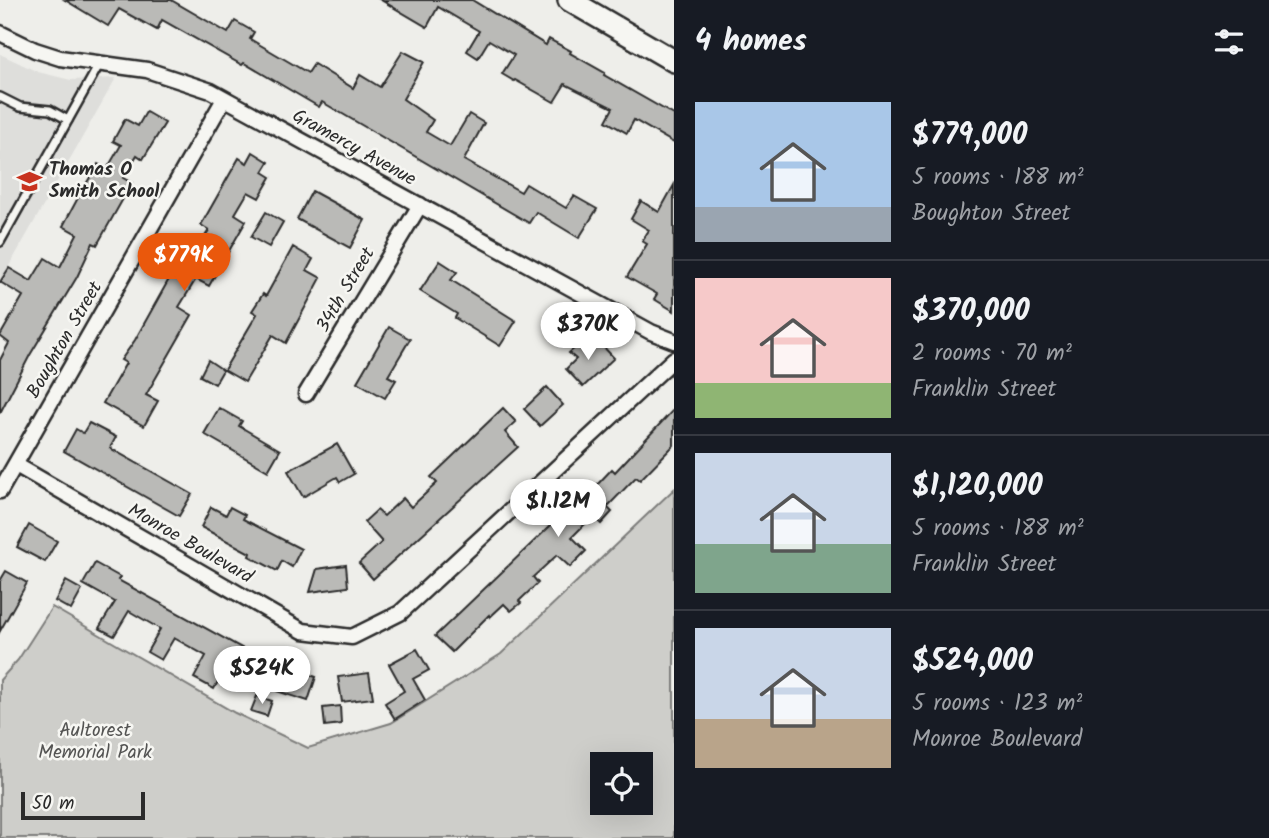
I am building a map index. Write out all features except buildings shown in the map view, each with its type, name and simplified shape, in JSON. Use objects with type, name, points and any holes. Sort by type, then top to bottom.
[{"type":"street","points":[[569,0],[674,61]]},
{"type":"street","name":"Gramercy Avenue","points":[[0,33],[35,50],[60,58],[147,70],[179,79],[225,99],[651,332],[674,341]]},
{"type":"street","name":"Boughton Street","points":[[0,491],[225,99]]},
{"type":"street","name":"34th Street","points":[[306,394],[420,205]]},
{"type":"street","name":"Monroe Boulevard","points":[[16,465],[303,631],[352,637],[400,613],[674,359]]},
{"type":"lane","points":[[0,242],[100,63]]},
{"type":"lane","points":[[0,97],[20,107],[50,110],[68,120]]},
{"type":"shaded area","name":"Thomas O Smith School","points":[[0,54],[38,72],[71,80],[116,78],[0,282]]},
{"type":"green space","name":"Aultorest Memorial Park","points":[[674,489],[674,838],[0,838],[0,680],[18,660],[52,607],[235,713],[308,748],[391,723],[501,654]]},
{"type":"place","name":"Thomas O Smith School","points":[[29,181]]}]
